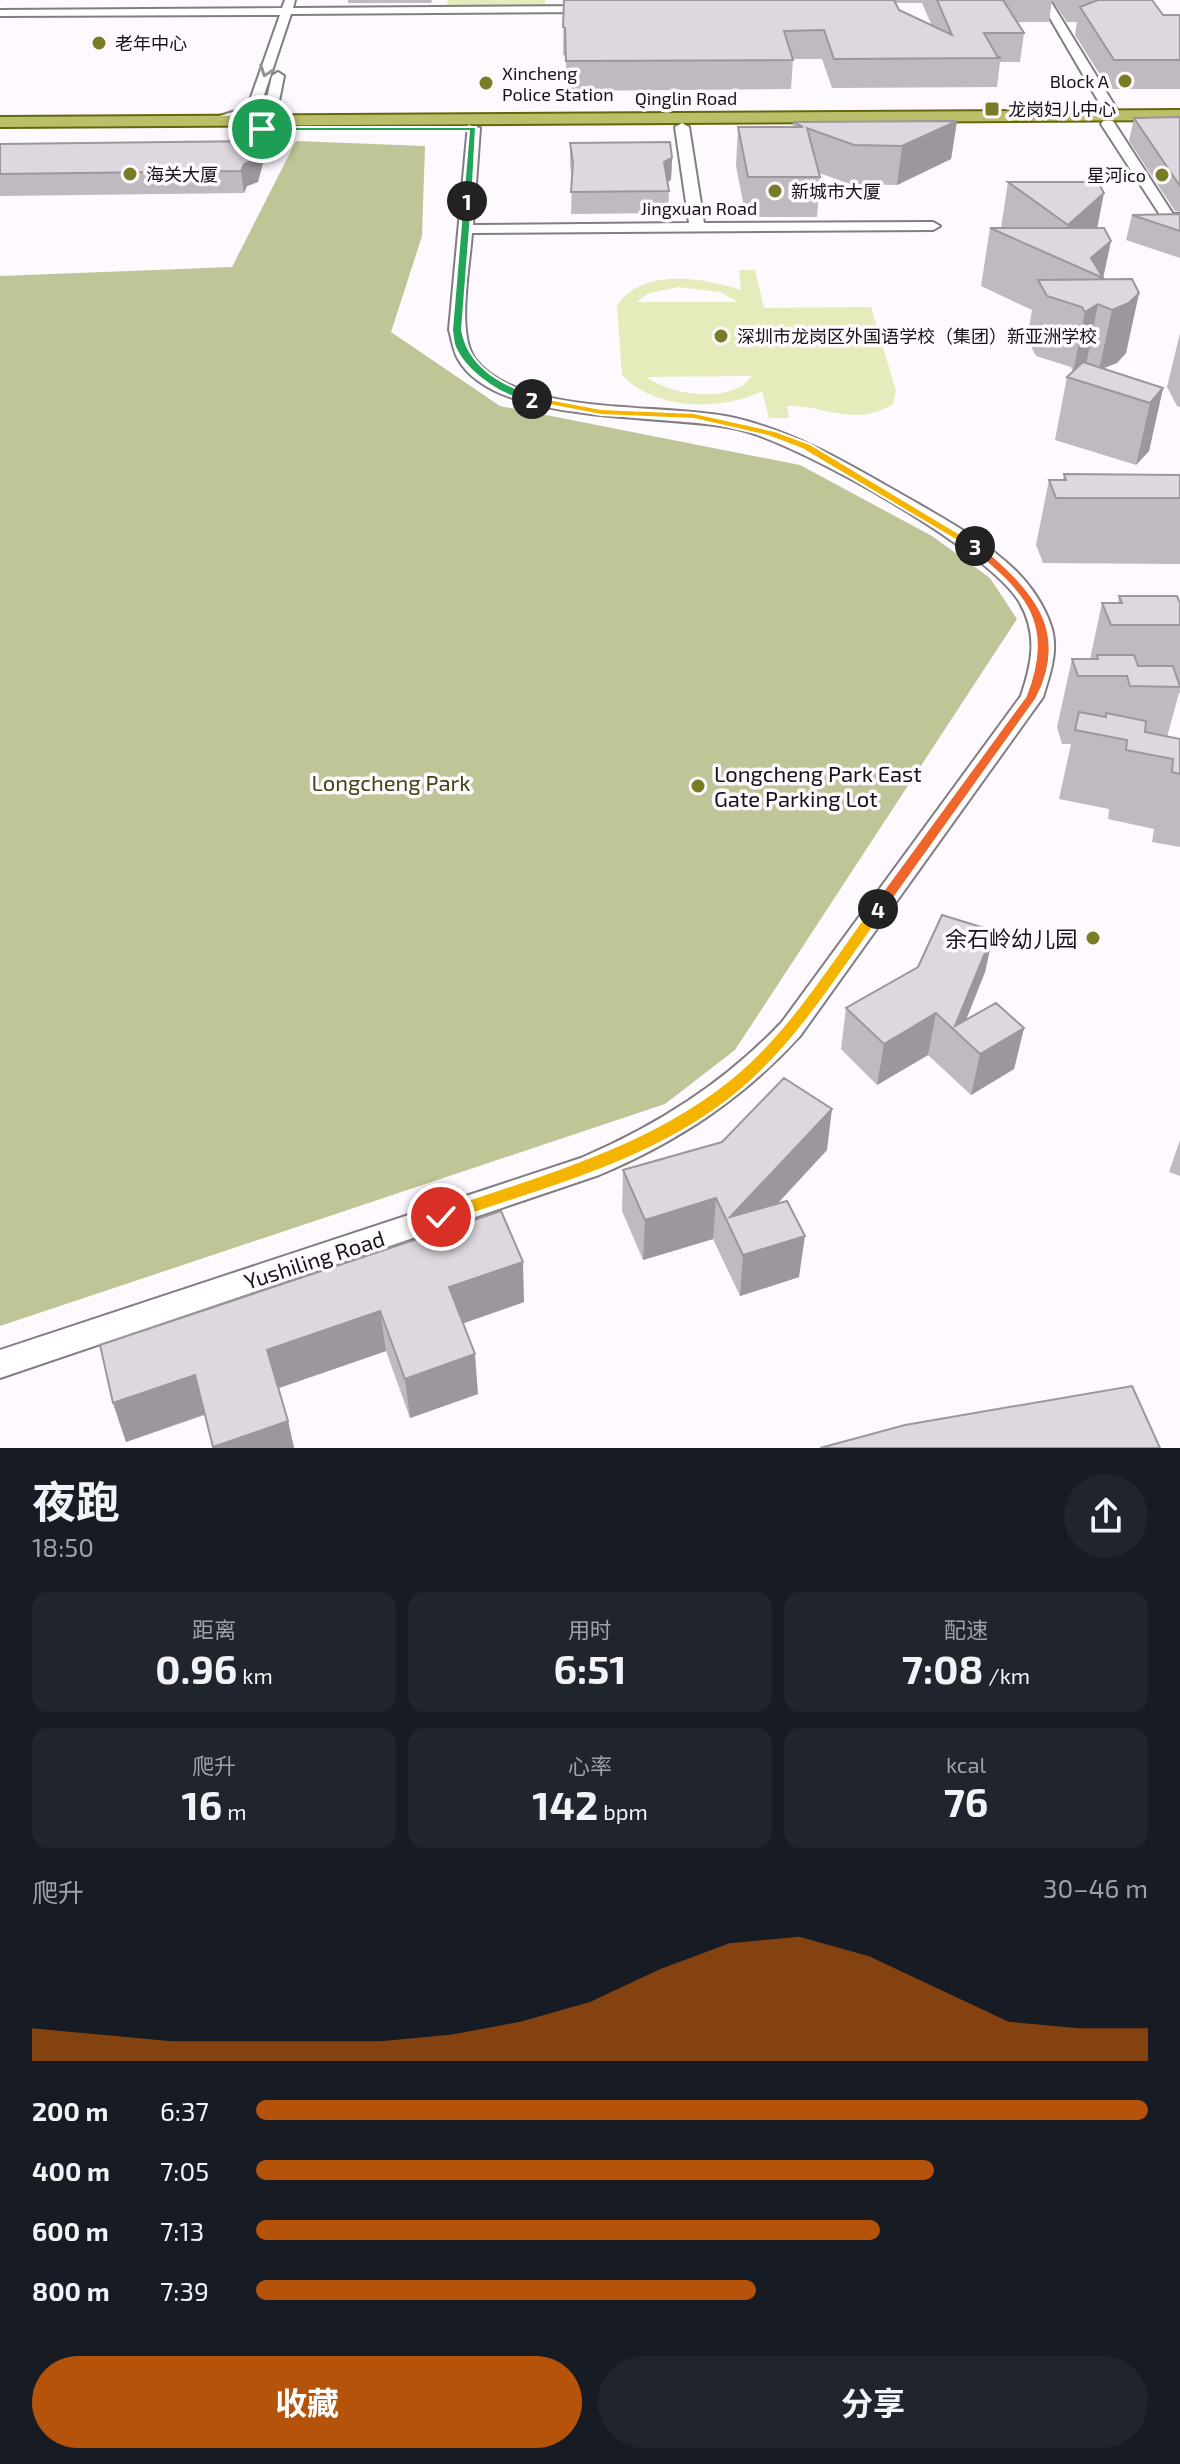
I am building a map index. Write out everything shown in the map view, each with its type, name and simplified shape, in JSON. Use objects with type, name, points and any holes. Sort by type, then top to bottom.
[{"type":"main road","name":"Qinglin Road","points":[[0,131],[682,127],[1111,120],[1180,115]]},
{"type":"main road","name":"Qinglin Road","points":[[0,122],[1111,120],[1180,124]]},
{"type":"street","points":[[1034,0],[1047,4],[1169,218],[1180,218]]},
{"type":"street","points":[[295,6],[270,102],[275,113],[296,121]]},
{"type":"street","points":[[218,121],[244,113],[256,101],[295,6]]},
{"type":"street","points":[[0,13],[295,6],[607,9]]},
{"type":"street","points":[[682,127],[697,228]]},
{"type":"street","name":"Yushiling Road","points":[[0,1364],[589,1167],[648,1141],[691,1117],[747,1075],[791,1029],[1032,697],[1039,682],[1043,667],[1043,637],[1033,607],[1014,579],[970,543],[806,447],[771,433],[714,419],[560,406],[508,390],[483,375],[465,357],[457,339],[473,128]]},
{"type":"street","name":"Jingxuan Road","points":[[465,229],[933,226]]},
{"type":"green space","points":[[448,0],[545,0],[545,7],[446,8]]},
{"type":"green space","name":"Longcheng Park","points":[[296,141],[425,146],[422,236],[391,332],[500,406],[800,465],[932,536],[990,578],[1017,619],[735,1050],[665,1104],[0,1326],[0,276],[232,267]]},
{"type":"green space","points":[[739,270],[755,270],[764,308],[871,307],[896,391],[893,404],[879,411],[852,415],[787,406],[789,418],[769,418],[762,391],[728,402],[689,404],[652,396],[622,375],[617,306],[628,294],[642,285],[675,279],[710,282],[741,290]],"holes":[[[678,287],[720,292],[738,302],[637,302],[647,294]],[[752,376],[743,385],[716,394],[670,389],[646,377]]]},
{"type":"building","points":[[564,0],[894,0],[899,10],[952,35],[937,0],[1003,0],[1024,33],[984,33],[1001,58],[834,59],[824,30],[784,31],[793,60],[566,61]]},
{"type":"building","points":[[1098,0],[1152,0],[1163,15],[1180,15],[1180,60],[1114,60],[1080,7]]},
{"type":"building","points":[[1180,117],[1180,186],[1134,118]]},
{"type":"building","points":[[957,121],[902,146],[854,145],[807,128],[820,177],[748,177],[738,127],[803,127],[793,122]]},
{"type":"building","points":[[260,141],[255,160],[244,164],[241,171],[0,174],[0,144]]},
{"type":"building","points":[[670,142],[672,158],[664,162],[669,191],[571,192],[573,162],[570,143]]},
{"type":"building","points":[[1008,182],[1098,182],[1104,193],[1068,225]]},
{"type":"building","points":[[1180,214],[1180,231],[1132,215]]},
{"type":"building","points":[[990,228],[1104,228],[1111,241],[1091,258],[1103,278]]},
{"type":"building","points":[[1132,279],[1139,293],[1129,303],[1112,310],[1098,304],[1085,312],[1082,307],[1047,296],[1038,280]]},
{"type":"building","points":[[1083,362],[1163,388],[1150,403],[1067,377]]},
{"type":"building","points":[[1064,474],[1180,475],[1180,498],[1056,498],[1049,480],[1066,480]]},
{"type":"building","points":[[1119,596],[1177,596],[1180,625],[1111,625],[1102,603],[1122,603]]},
{"type":"building","points":[[1097,655],[1134,655],[1138,666],[1173,666],[1180,687],[1130,686],[1127,676],[1078,676],[1072,659],[1098,659]]},
{"type":"building","points":[[1079,712],[1106,717],[1106,713],[1146,721],[1145,732],[1180,739],[1180,774],[1172,772],[1173,759],[1126,750],[1127,740],[1075,730]]},
{"type":"building","points":[[942,915],[994,931],[955,1026],[996,1003],[1024,1028],[980,1054],[936,1013],[884,1044],[846,1008],[918,967]]},
{"type":"building","points":[[784,1078],[832,1109],[730,1217],[787,1201],[805,1236],[743,1255],[716,1198],[645,1220],[623,1170],[722,1142]]},
{"type":"building","points":[[501,1211],[523,1262],[449,1287],[475,1354],[405,1379],[380,1311],[267,1350],[288,1421],[213,1447],[195,1375],[113,1403],[100,1345]]},
{"type":"building","points":[[1132,1386],[1160,1448],[820,1448],[905,1425]]},
{"type":"place","name":"老年中心","points":[[99,43]]},
{"type":"place","name":"Block A","points":[[1125,81]]},
{"type":"place","name":"Xincheng Police Station","points":[[486,83]]},
{"type":"place","name":"龙岗妇儿中心","points":[[992,109]]},
{"type":"place","name":"海关大厦","points":[[130,174]]},
{"type":"place","name":"星河ico","points":[[1162,175]]},
{"type":"place","name":"新城市大厦","points":[[775,191]]},
{"type":"place","name":"深圳市龙岗区外国语学校（集团）新亚洲学校","points":[[721,336]]},
{"type":"place","name":"Longcheng Park East Gate Parking Lot","points":[[698,786]]},
{"type":"place","name":"余石岭幼儿园","points":[[1093,938]]},
{"type":"route","points":[[262,129],[473,128],[457,339],[465,357],[483,375],[524,396],[580,410],[714,419],[789,439],[987,554],[1025,593],[1040,622],[1043,637],[1043,667],[1032,697],[791,1029],[770,1053],[720,1097],[659,1136],[589,1167],[441,1217]]}]
